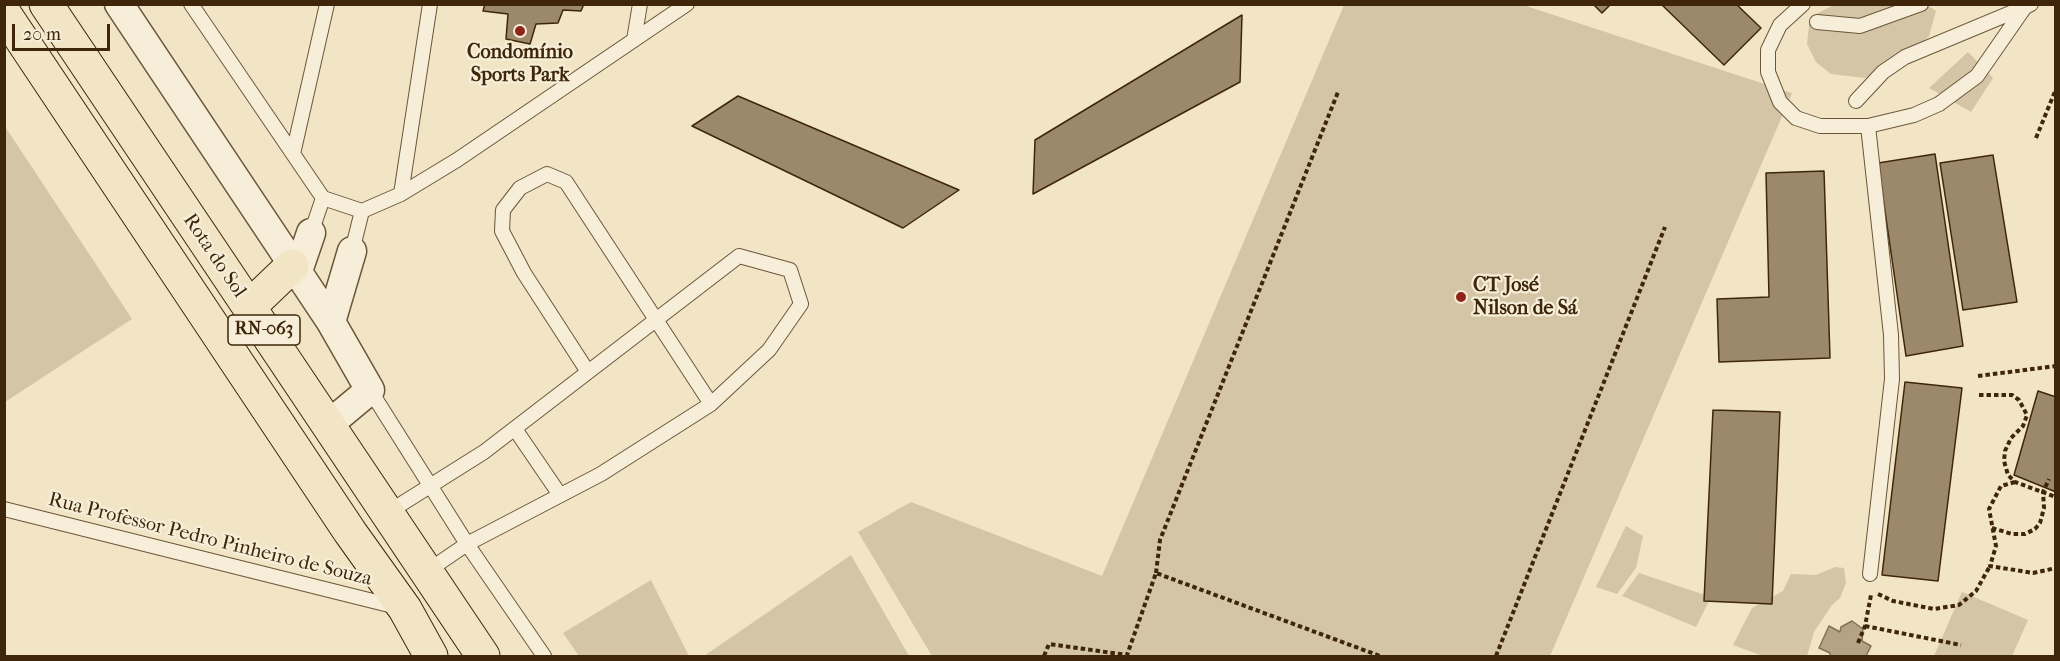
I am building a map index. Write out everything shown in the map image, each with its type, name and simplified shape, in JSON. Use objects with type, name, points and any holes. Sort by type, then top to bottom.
[{"type":"main road","name":"Rota do Sol","points":[[46,4],[483,657]]},
{"type":"main road","name":"Rota do Sol","points":[[4,13],[350,532],[405,609],[431,657]]},
{"type":"main road","points":[[249,307],[295,270]]},
{"type":"street","points":[[119,4],[331,322],[370,390],[328,425]]},
{"type":"street","points":[[295,270],[311,233]]},
{"type":"street","points":[[331,322],[352,251]]},
{"type":"lane","points":[[191,4],[323,198],[362,211],[401,194],[457,160],[687,4]]},
{"type":"lane","points":[[293,154],[327,4]]},
{"type":"lane","points":[[401,194],[430,4]]},
{"type":"lane","points":[[634,40],[640,4]]},
{"type":"lane","points":[[1803,4],[1780,25],[1768,50],[1768,72],[1780,102],[1796,118],[1820,126],[1868,126],[1914,115],[1939,104],[1977,76],[2028,6]]},
{"type":"lane","points":[[1817,22],[1860,26],[1921,4]]},
{"type":"lane","points":[[1856,101],[1883,72],[1905,57],[2028,6]]},
{"type":"lane","points":[[1868,126],[1891,335],[1892,380],[1870,574]]},
{"type":"lane","points":[[588,372],[524,273],[502,231],[503,210],[520,188],[547,174],[566,182],[711,404]]},
{"type":"lane","points":[[311,233],[323,198]]},
{"type":"lane","points":[[352,251],[362,211]]},
{"type":"lane","points":[[387,513],[431,487],[515,429],[739,256],[790,270],[801,304],[769,350],[711,404],[601,474],[467,544],[426,572]]},
{"type":"lane","points":[[370,390],[467,544],[544,657]]},
{"type":"lane","points":[[515,429],[560,495]]},
{"type":"lane","name":"Rua Professor Pedro Pinheiro de Souza","points":[[4,509],[405,609]]},
{"type":"path","points":[[2036,138],[2055,89]]},
{"type":"path","points":[[1044,657],[1050,644],[1127,656],[1156,573],[1160,540],[1338,92]]},
{"type":"path","points":[[1496,657],[1665,227]]},
{"type":"path","points":[[1978,376],[2055,366]]},
{"type":"path","points":[[1980,394],[2012,395],[2019,400],[2027,415],[2023,426],[2011,438],[2005,451],[2004,461],[2008,475],[2015,482],[2055,497]]},
{"type":"path","points":[[1992,528],[2012,534],[2025,534],[2035,529],[2040,523],[2044,508],[2043,492],[2049,479]]},
{"type":"path","points":[[1858,643],[1871,592],[1893,601],[1934,609],[1959,605],[1976,591],[1990,566],[1996,546],[1989,509],[1992,500],[2001,486],[2015,482]]},
{"type":"path","points":[[1990,566],[2033,573],[2055,568]]},
{"type":"path","points":[[1156,573],[1380,657]]},
{"type":"path","points":[[1864,626],[1960,645]]},
{"type":"shaded area","name":"CT José Nilson de Sá","points":[[1344,5],[1523,5],[1792,93],[1550,656],[932,656],[858,532],[911,502],[1102,576]]},
{"type":"shaded area","points":[[1834,5],[1927,5],[1936,11],[1929,36],[1898,69],[1865,78],[1831,74],[1816,62],[1807,44],[1810,17]]},
{"type":"shaded area","points":[[1968,52],[1993,78],[1971,112],[1929,88]]},
{"type":"shaded area","points":[[4,125],[132,319],[5,402],[4,402]]},
{"type":"shaded area","points":[[1626,526],[1643,536],[1636,568],[1617,594],[1596,587]]},
{"type":"shaded area","points":[[851,555],[909,656],[704,656]]},
{"type":"shaded area","points":[[1835,567],[1844,568],[1846,583],[1840,598],[1832,605],[1814,632],[1807,656],[1763,656],[1733,645],[1752,608],[1783,591],[1791,574],[1816,575]]},
{"type":"shaded area","points":[[1639,573],[1711,597],[1696,627],[1622,596]]},
{"type":"shaded area","points":[[651,580],[689,656],[579,656],[563,633]]},
{"type":"shaded area","points":[[1962,592],[2028,620],[2012,656],[1934,656]]},
{"type":"shaded area","points":[[1852,621],[1863,629],[1862,641],[1871,646],[1866,656],[1830,656],[1830,653],[1819,648],[1829,626],[1840,632],[1841,627]]},
{"type":"building","name":"Condomínio Sports Park","points":[[485,4],[584,4],[581,11],[563,10],[558,23],[536,24],[530,44],[506,39],[508,14],[483,11]]},
{"type":"building","points":[[1593,4],[1611,4],[1602,13]]},
{"type":"building","points":[[1661,4],[1736,4],[1761,28],[1724,65]]},
{"type":"building","points":[[1242,15],[1240,82],[1033,194],[1035,140]]},
{"type":"building","points":[[738,96],[959,190],[903,228],[692,126]]},
{"type":"building","points":[[1935,154],[1963,346],[1906,356],[1878,163]]},
{"type":"building","points":[[1993,155],[2017,302],[1963,310],[1940,163]]},
{"type":"building","points":[[1824,171],[1830,358],[1719,362],[1717,299],[1769,297],[1766,173]]},
{"type":"building","points":[[1905,382],[1962,388],[1938,581],[1882,575]]},
{"type":"building","points":[[2038,391],[2056,397],[2056,492],[2014,475]]},
{"type":"building","points":[[1713,410],[1780,412],[1772,604],[1704,601]]},
{"type":"place","name":"Condomínio Sports Park","points":[[520,31]]},
{"type":"place","name":"CT José Nilson de Sá","points":[[1461,297]]}]
